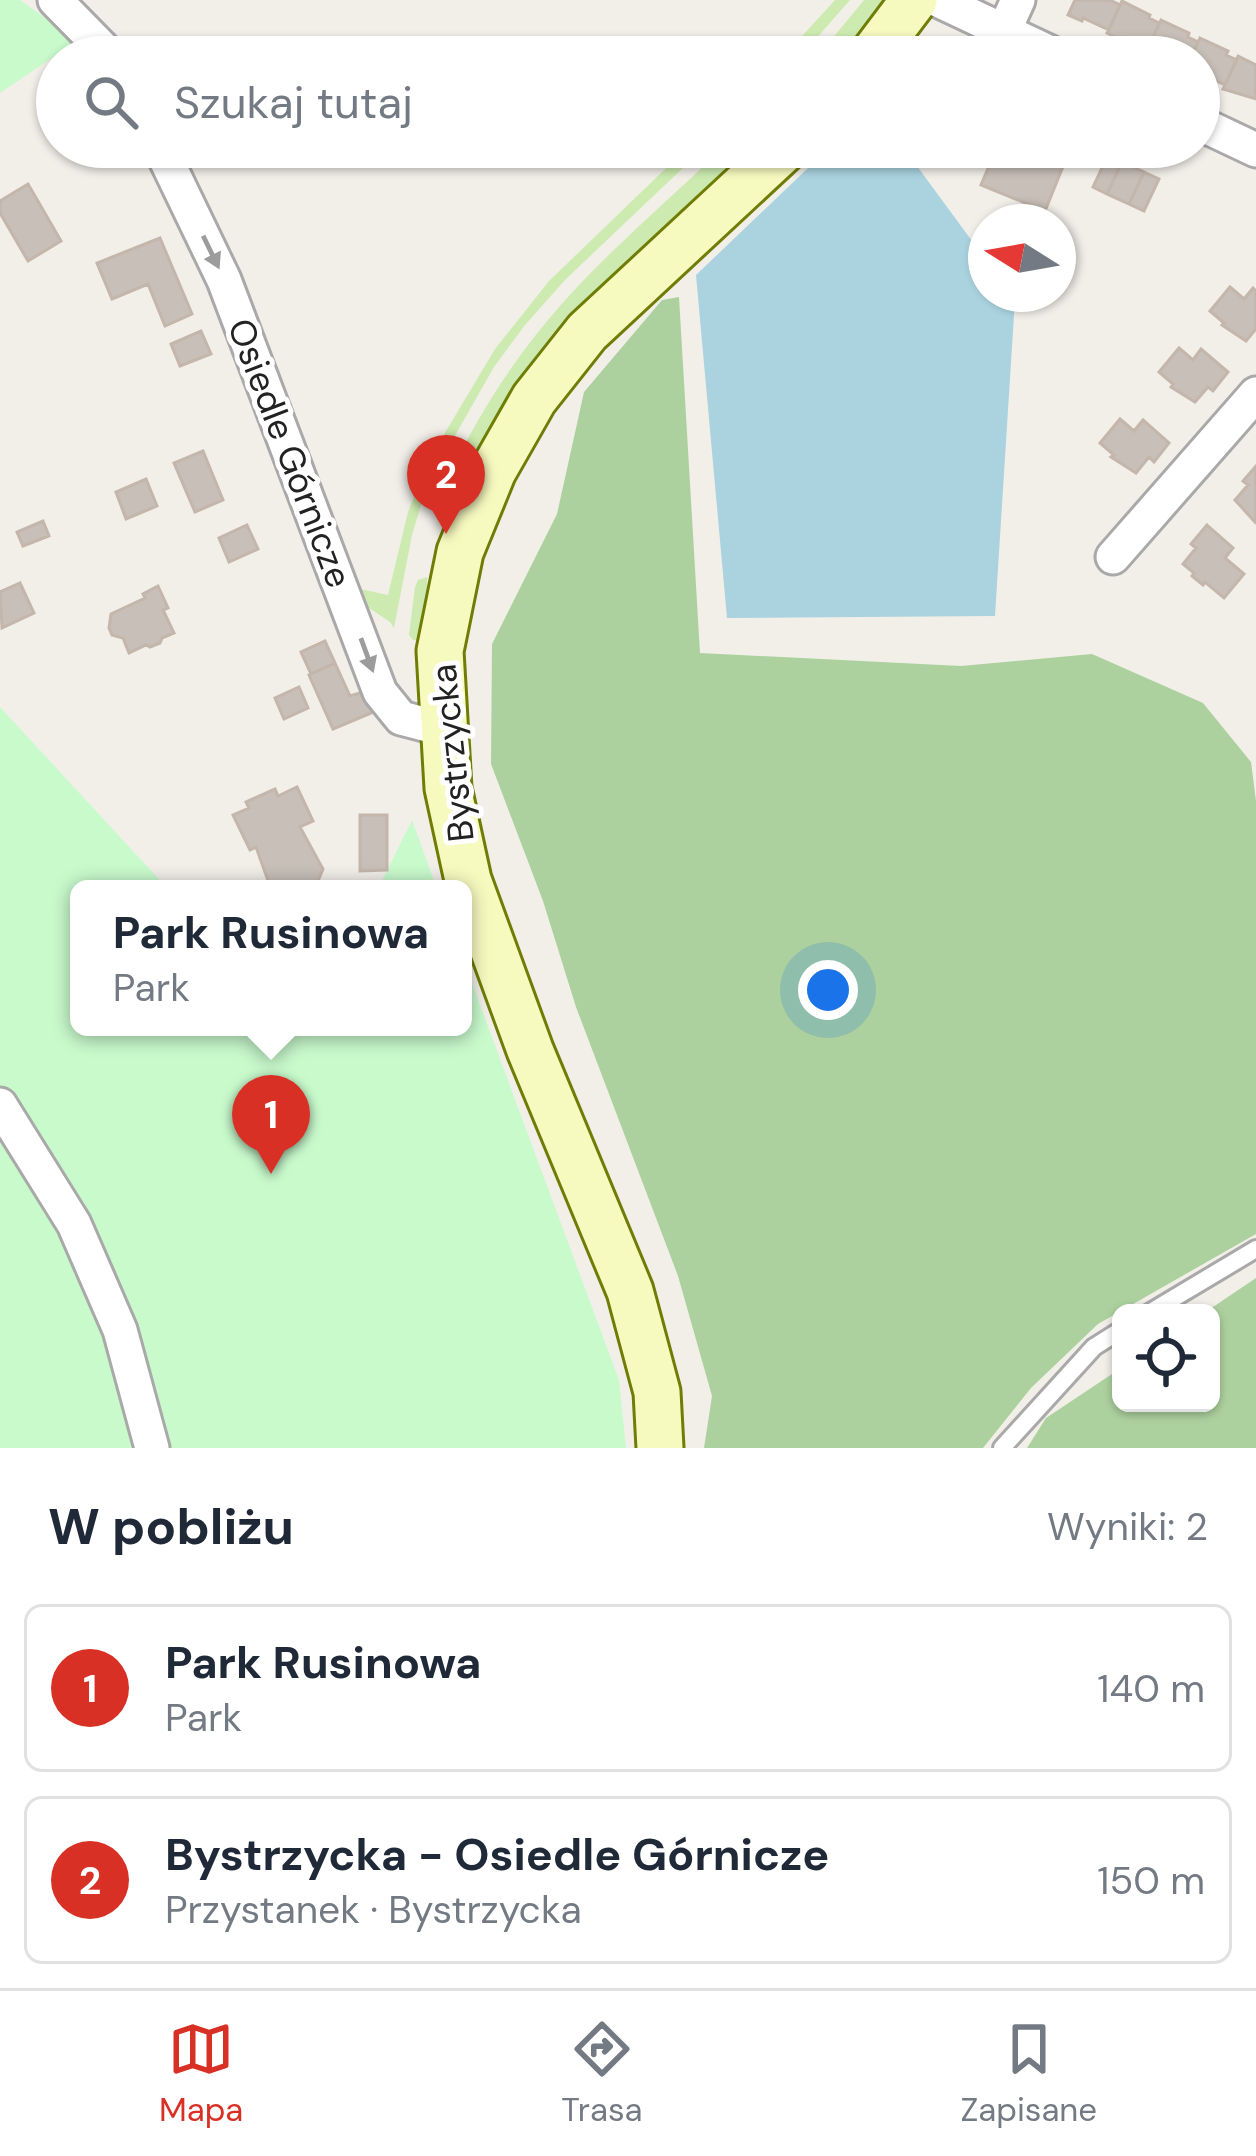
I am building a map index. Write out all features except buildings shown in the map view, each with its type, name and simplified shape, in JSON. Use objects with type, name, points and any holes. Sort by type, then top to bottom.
[{"type":"street","points":[[55,0],[90,36]]},
{"type":"street","points":[[887,36],[914,0]]},
{"type":"street","points":[[938,0],[1015,36]]},
{"type":"street","points":[[1004,31],[1018,0]]},
{"type":"street","points":[[1220,133],[1256,150]]},
{"type":"street","name":"Osiedle Górnicze","points":[[170,168],[224,280],[380,692],[400,718],[443,729]]},
{"type":"street","name":"Bystrzycka","points":[[468,880],[448,788],[440,651],[460,552],[493,471],[534,399],[587,332],[763,168]]},
{"type":"street","points":[[1113,557],[1256,394]]},
{"type":"street","name":"Bystrzycka","points":[[472,891],[530,1050],[630,1291],[657,1392],[660,1448]]},
{"type":"street","points":[[0,1105],[74,1224],[120,1330],[152,1448]]},
{"type":"lane","points":[[1164,1304],[1256,1249]]},
{"type":"lane","points":[[1002,1448],[1094,1347],[1112,1336]]},
{"type":"green space","points":[[0,0],[20,0],[70,36],[36,36],[36,69],[0,93]]},
{"type":"green space","points":[[835,0],[850,0],[818,36],[802,36]]},
{"type":"green space","points":[[864,0],[894,0],[866,36],[834,36]]},
{"type":"green space","points":[[666,168],[683,168],[566,279],[494,367],[422,502],[394,628],[347,586],[388,595],[408,512],[446,431],[495,349],[549,281]]},
{"type":"green space","points":[[702,168],[740,168],[485,451],[450,500],[445,487],[448,472],[496,390],[532,339],[598,265]]},
{"type":"green space","points":[[679,297],[700,653],[961,666],[1092,654],[1203,703],[1251,762],[1256,801],[1256,1234],[1133,1304],[1112,1304],[1112,1316],[1031,1388],[983,1448],[704,1448],[712,1396],[678,1276],[491,764],[492,644],[557,514],[584,392],[662,300]]},
{"type":"green space","points":[[427,577],[430,642],[409,635],[415,587]]},
{"type":"green space","points":[[0,707],[160,880],[70,880],[70,1036],[472,1036],[472,983],[619,1380],[626,1448],[0,1448]]},
{"type":"green space","points":[[412,820],[434,880],[382,880]]},
{"type":"green space","points":[[1256,1278],[1256,1448],[1027,1448],[1046,1418],[1112,1374],[1112,1412],[1220,1412],[1217,1304]]},
{"type":"water","points":[[808,168],[918,168],[968,235],[968,312],[1014,312],[995,616],[727,618],[696,275]]},
{"type":"place","name":"Bystrzycka - Osiedle Górnicze","points":[[446,534]]},
{"type":"place","name":"Park Rusinowa","points":[[271,1174]]}]
